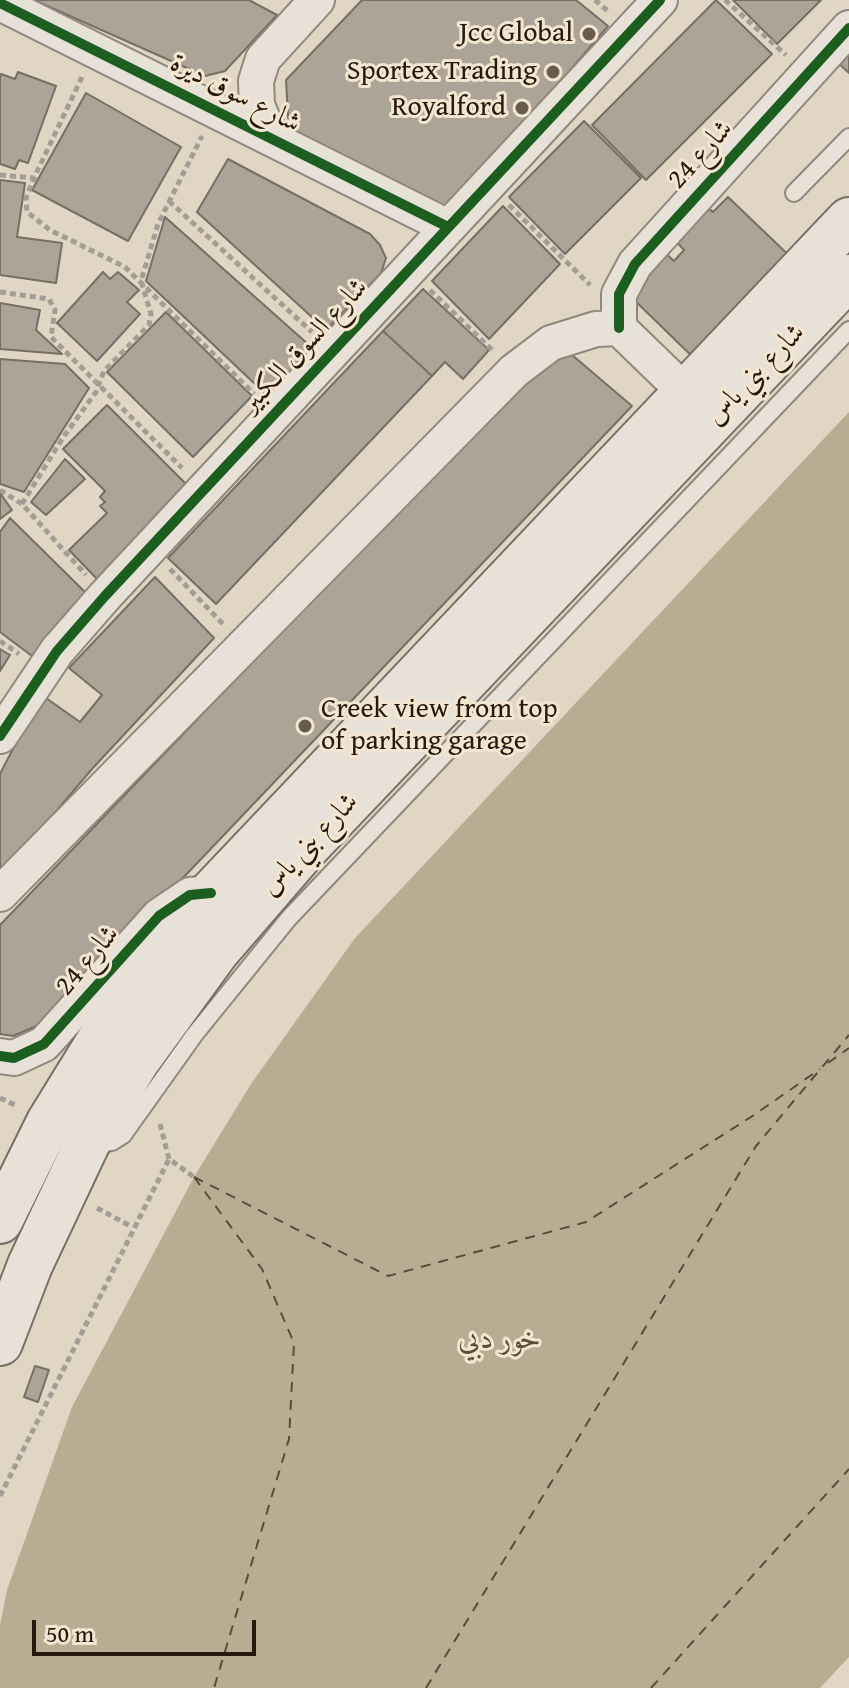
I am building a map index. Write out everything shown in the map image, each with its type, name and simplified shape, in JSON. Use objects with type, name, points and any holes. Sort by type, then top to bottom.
[{"type":"main road","name":"شارع بني ياس","points":[[0,1221],[22,1172],[64,1097],[133,992],[211,893],[849,220]]},
{"type":"main road","name":"شارع بني ياس","points":[[0,1342],[30,1265],[87,1144],[158,1031],[217,951],[306,848],[849,277]]},
{"type":"main road","points":[[133,992],[119,1027],[123,1040],[133,1046],[158,1031]]},
{"type":"main road","points":[[0,1294],[48,1186],[47,1173],[42,1168],[35,1166],[22,1172]]},
{"type":"street","points":[[282,144],[266,127],[257,105],[256,81],[263,59],[317,0]]},
{"type":"street","name":"شارع السوق الكبير","points":[[0,736],[57,651],[105,596],[660,0]]},
{"type":"street","name":"شارع سوق ديرة","points":[[0,3],[448,227]]},
{"type":"street","name":"شارع 24","points":[[618,320],[619,294],[635,264],[849,28]]},
{"type":"street","points":[[0,894],[514,371],[551,343],[618,320],[685,392]]},
{"type":"street","name":"شارع 24","points":[[0,1056],[28,1054],[44,1044],[159,916],[190,895],[211,893]]},
{"type":"lane","points":[[794,193],[849,137]]},
{"type":"lane","points":[[87,1144],[112,1142],[123,1135],[289,918],[849,330]]},
{"type":"path","points":[[725,0],[807,74]]},
{"type":"path","points":[[95,50],[34,178],[26,198],[27,212],[37,223],[125,267],[274,414]]},
{"type":"path","points":[[22,504],[99,385],[104,371],[149,325],[151,314],[141,281],[158,224],[215,110]]},
{"type":"path","points":[[0,175],[34,178]]},
{"type":"path","points":[[489,185],[618,320]]},
{"type":"path","points":[[169,201],[334,351]]},
{"type":"path","points":[[409,270],[514,371]]},
{"type":"path","points":[[0,292],[49,299],[55,310],[51,337],[204,490]]},
{"type":"path","points":[[0,490],[22,504],[105,596]]},
{"type":"path","points":[[150,548],[244,646]]},
{"type":"path","points":[[152,1094],[169,1159],[194,1177]]},
{"type":"path","points":[[0,1496],[169,1159]]},
{"type":"water","name":"خور دبي","points":[[849,412],[849,1657],[820,1688],[0,1688],[0,1625],[7,1590],[72,1407],[194,1177],[251,1084],[355,938]]},
{"type":"building","points":[[34,0],[249,0],[277,15],[225,71],[205,76]]},
{"type":"building","points":[[362,0],[576,0],[608,26],[450,211],[289,134],[286,80]]},
{"type":"building","points":[[716,0],[772,54],[646,180],[592,125]]},
{"type":"building","points":[[733,0],[821,0],[777,44]]},
{"type":"building","points":[[849,44],[849,73],[834,59]]},
{"type":"building","points":[[18,72],[56,86],[28,163],[19,160],[15,169],[0,164],[0,77],[1,74],[15,79]]},
{"type":"building","points":[[86,93],[181,147],[128,241],[32,190]]},
{"type":"building","points":[[584,121],[641,178],[565,254],[509,197]]},
{"type":"building","points":[[228,159],[370,234],[380,245],[386,258],[381,273],[326,330],[197,212]]},
{"type":"building","points":[[0,180],[25,183],[17,237],[62,243],[56,283],[0,275]]},
{"type":"building","points":[[728,197],[800,266],[702,366],[626,292],[664,252],[674,261],[684,250],[675,240],[707,207],[713,212]]},
{"type":"building","points":[[503,206],[560,264],[489,339],[432,281]]},
{"type":"building","points":[[165,217],[318,353],[274,402],[146,281]]},
{"type":"building","points":[[103,272],[110,279],[118,272],[139,290],[127,302],[140,314],[97,361],[57,323]]},
{"type":"building","points":[[423,289],[489,350],[463,379],[445,362],[432,376],[383,331]]},
{"type":"building","points":[[0,303],[40,310],[36,330],[62,354],[0,349]]},
{"type":"building","points":[[166,312],[252,396],[193,457],[107,372]]},
{"type":"building","points":[[383,331],[432,376],[216,604],[168,558]]},
{"type":"building","points":[[558,343],[632,406],[46,1022],[13,1036],[0,1034],[0,925]]},
{"type":"building","points":[[0,359],[65,364],[89,388],[24,492],[0,484]]},
{"type":"building","points":[[107,405],[189,487],[97,579],[69,550],[107,513],[100,506],[105,502],[100,497],[105,491],[63,449]]},
{"type":"building","points":[[65,459],[85,479],[46,515],[31,502]]},
{"type":"building","points":[[0,493],[12,510],[0,519]]},
{"type":"building","points":[[10,518],[87,594],[32,656],[0,632],[0,532]]},
{"type":"building","points":[[155,577],[214,638],[92,769],[0,877],[0,774],[19,737],[46,698],[80,722],[102,695],[69,668]]},
{"type":"building","points":[[0,649],[10,655],[0,671]]},
{"type":"building","points":[[35,1366],[49,1370],[38,1402],[24,1397]]},
{"type":"ferry route","points":[[426,1688],[756,1146],[849,1035]]},
{"type":"ferry route","points":[[828,1063],[849,1048]]},
{"type":"ferry route","points":[[194,1177],[388,1276],[586,1222],[820,1069]]},
{"type":"ferry route","points":[[194,1177],[262,1269],[294,1343],[289,1439],[214,1688]]},
{"type":"ferry route","points":[[651,1688],[849,1469]]},
{"type":"cycle path","points":[[0,736],[57,651],[105,596],[660,0]]},
{"type":"cycle path","points":[[0,3],[448,227]]},
{"type":"cycle path","points":[[619,328],[619,294],[635,264],[849,28]]},
{"type":"cycle path","points":[[0,1056],[14,1058],[44,1044],[159,916],[190,895],[211,893]]},
{"type":"place","name":"Jcc Global","points":[[589,34]]},
{"type":"place","name":"Sportex Trading","points":[[553,72]]},
{"type":"place","name":"Royalford","points":[[522,108]]},
{"type":"place","name":"Creek view from top of parking garage","points":[[305,726]]}]
